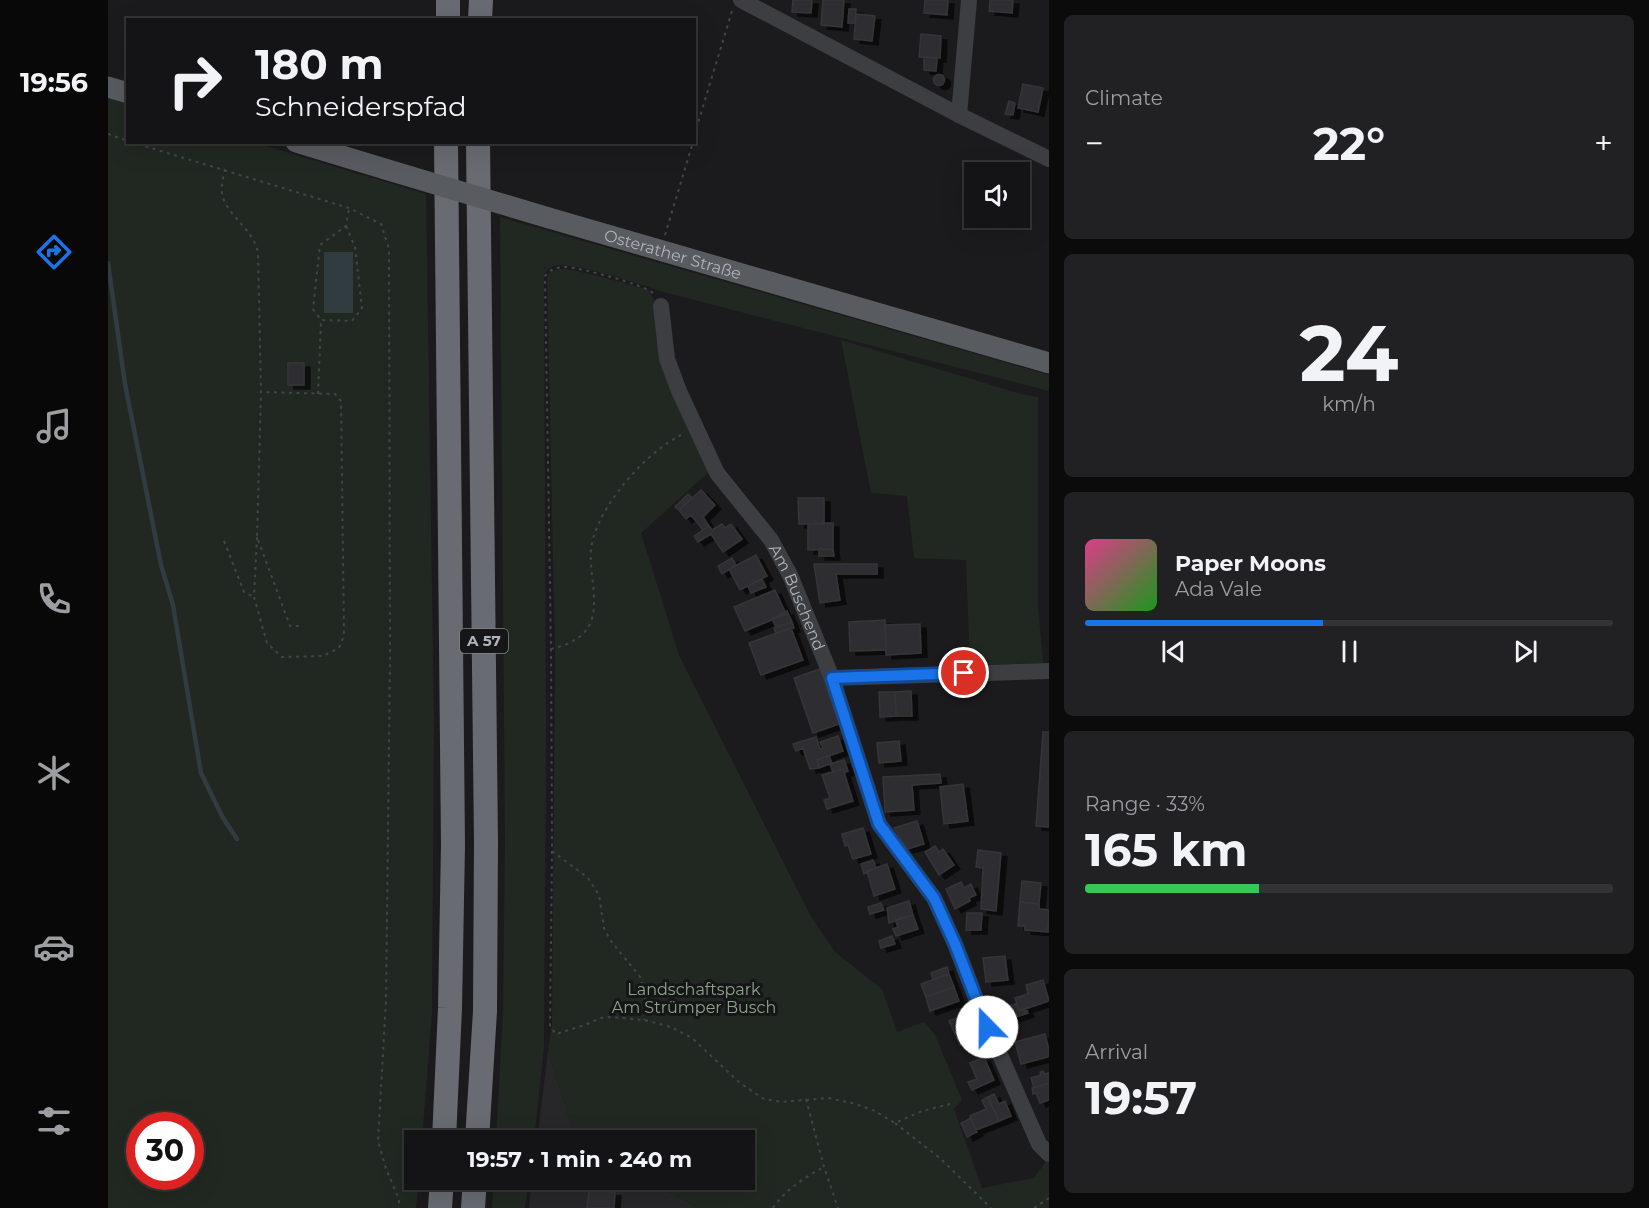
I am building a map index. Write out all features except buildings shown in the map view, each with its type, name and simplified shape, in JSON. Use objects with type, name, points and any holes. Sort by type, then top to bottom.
[{"type":"highway","points":[[448,0],[448,18]]},
{"type":"highway","points":[[480,18],[481,0]]},
{"type":"highway","name":"A 57","points":[[444,1130],[450,1008],[453,845],[446,144]]},
{"type":"highway","name":"A 57","points":[[478,144],[486,853],[485,1011],[478,1130]]},
{"type":"highway","points":[[440,1208],[441,1190]]},
{"type":"highway","points":[[473,1208],[474,1190]]},
{"type":"main road","points":[[108,87],[126,92]]},
{"type":"main road","name":"Osterather Straße","points":[[303,144],[1049,363]]},
{"type":"street","points":[[959,115],[969,0]]},
{"type":"street","points":[[736,6],[1049,159]]},
{"type":"street","name":"Am Buschend","points":[[661,306],[668,359],[696,429],[717,473],[771,540],[790,575],[832,678],[879,824],[934,898],[1039,1144],[1049,1154]]},
{"type":"street","points":[[832,678],[1049,671]]},
{"type":"path","points":[[696,130],[736,6]]},
{"type":"path","points":[[108,134],[126,141]]},
{"type":"path","points":[[136,144],[349,208],[381,225],[389,249],[390,658],[386,1001],[378,1141],[386,1169],[399,1199],[399,1208]]},
{"type":"path","points":[[665,236],[692,144]]},
{"type":"path","points":[[225,169],[222,189],[224,199],[256,242],[261,392],[254,597],[267,643],[282,657],[323,656],[339,648],[344,635],[341,401],[334,394],[261,392]]},
{"type":"path","points":[[321,320],[352,321],[362,308],[355,247],[346,226],[349,208]]},
{"type":"path","points":[[318,394],[321,320],[313,309],[320,245],[346,226]]},
{"type":"path","points":[[661,306],[648,289],[600,274],[567,267],[554,268],[545,276],[551,649],[550,1027],[556,1034],[600,1018],[611,1017],[644,1020],[671,1027],[692,1038],[740,1083],[764,1099],[782,1102],[828,1098],[852,1102],[873,1110],[895,1123],[941,1160],[991,1208]]},
{"type":"path","points":[[551,649],[573,641],[587,629],[594,615],[590,562],[593,539],[608,507],[635,470],[654,452],[696,429]]},
{"type":"path","points":[[257,537],[290,626],[299,626]]},
{"type":"path","points":[[224,541],[244,592],[254,597]]},
{"type":"path","points":[[552,850],[588,878],[599,895],[604,928],[610,940],[641,978],[645,998],[644,1020]]},
{"type":"path","points":[[806,1099],[824,1167],[838,1208]]},
{"type":"path","points":[[895,1123],[922,1111],[950,1104]]},
{"type":"path","points":[[773,1208],[799,1180],[824,1167]]},
{"type":"path","points":[[1034,1208],[1049,1198]]},
{"type":"shaded area","points":[[324,252],[353,252],[353,313],[324,313]]},
{"type":"shaded area","points":[[548,1051],[573,1130],[538,1130]]},
{"type":"shaded area","points":[[531,1190],[666,1190],[699,1208],[529,1208]]},
{"type":"green space","points":[[108,98],[126,104],[126,144],[259,144],[426,194],[434,722],[432,1012],[423,1130],[404,1130],[404,1190],[418,1190],[416,1208],[108,1208]]},
{"type":"green space","points":[[500,217],[1049,375],[1049,391],[663,292],[591,270],[564,265],[549,269],[544,275],[546,743],[544,1048],[535,1130],[497,1130],[503,1012],[505,839]]},
{"type":"green space","name":"Landschaftspark Am Strümper Busch","points":[[558,269],[599,276],[648,290],[655,301],[710,471],[641,533],[679,655],[810,915],[835,952],[882,989],[897,1032],[924,1022],[935,1035],[962,1100],[954,1109],[982,1188],[1034,1178],[1047,1160],[1049,1161],[1049,1208],[699,1208],[666,1190],[755,1190],[755,1130],[573,1130],[548,1051],[552,1024],[555,653],[547,276]]},
{"type":"green space","points":[[841,340],[1021,394],[1038,397],[1038,607],[1043,663],[970,665],[966,560],[914,558],[907,496],[871,493]]},
{"type":"green space","points":[[493,1190],[527,1190],[525,1208],[492,1208]]},
{"type":"waterway","points":[[108,263],[125,384],[161,565],[173,605],[201,773],[223,818],[237,839]]},
{"type":"route","points":[[964,673],[832,678],[879,824],[934,898],[955,944],[987,1027]]}]
